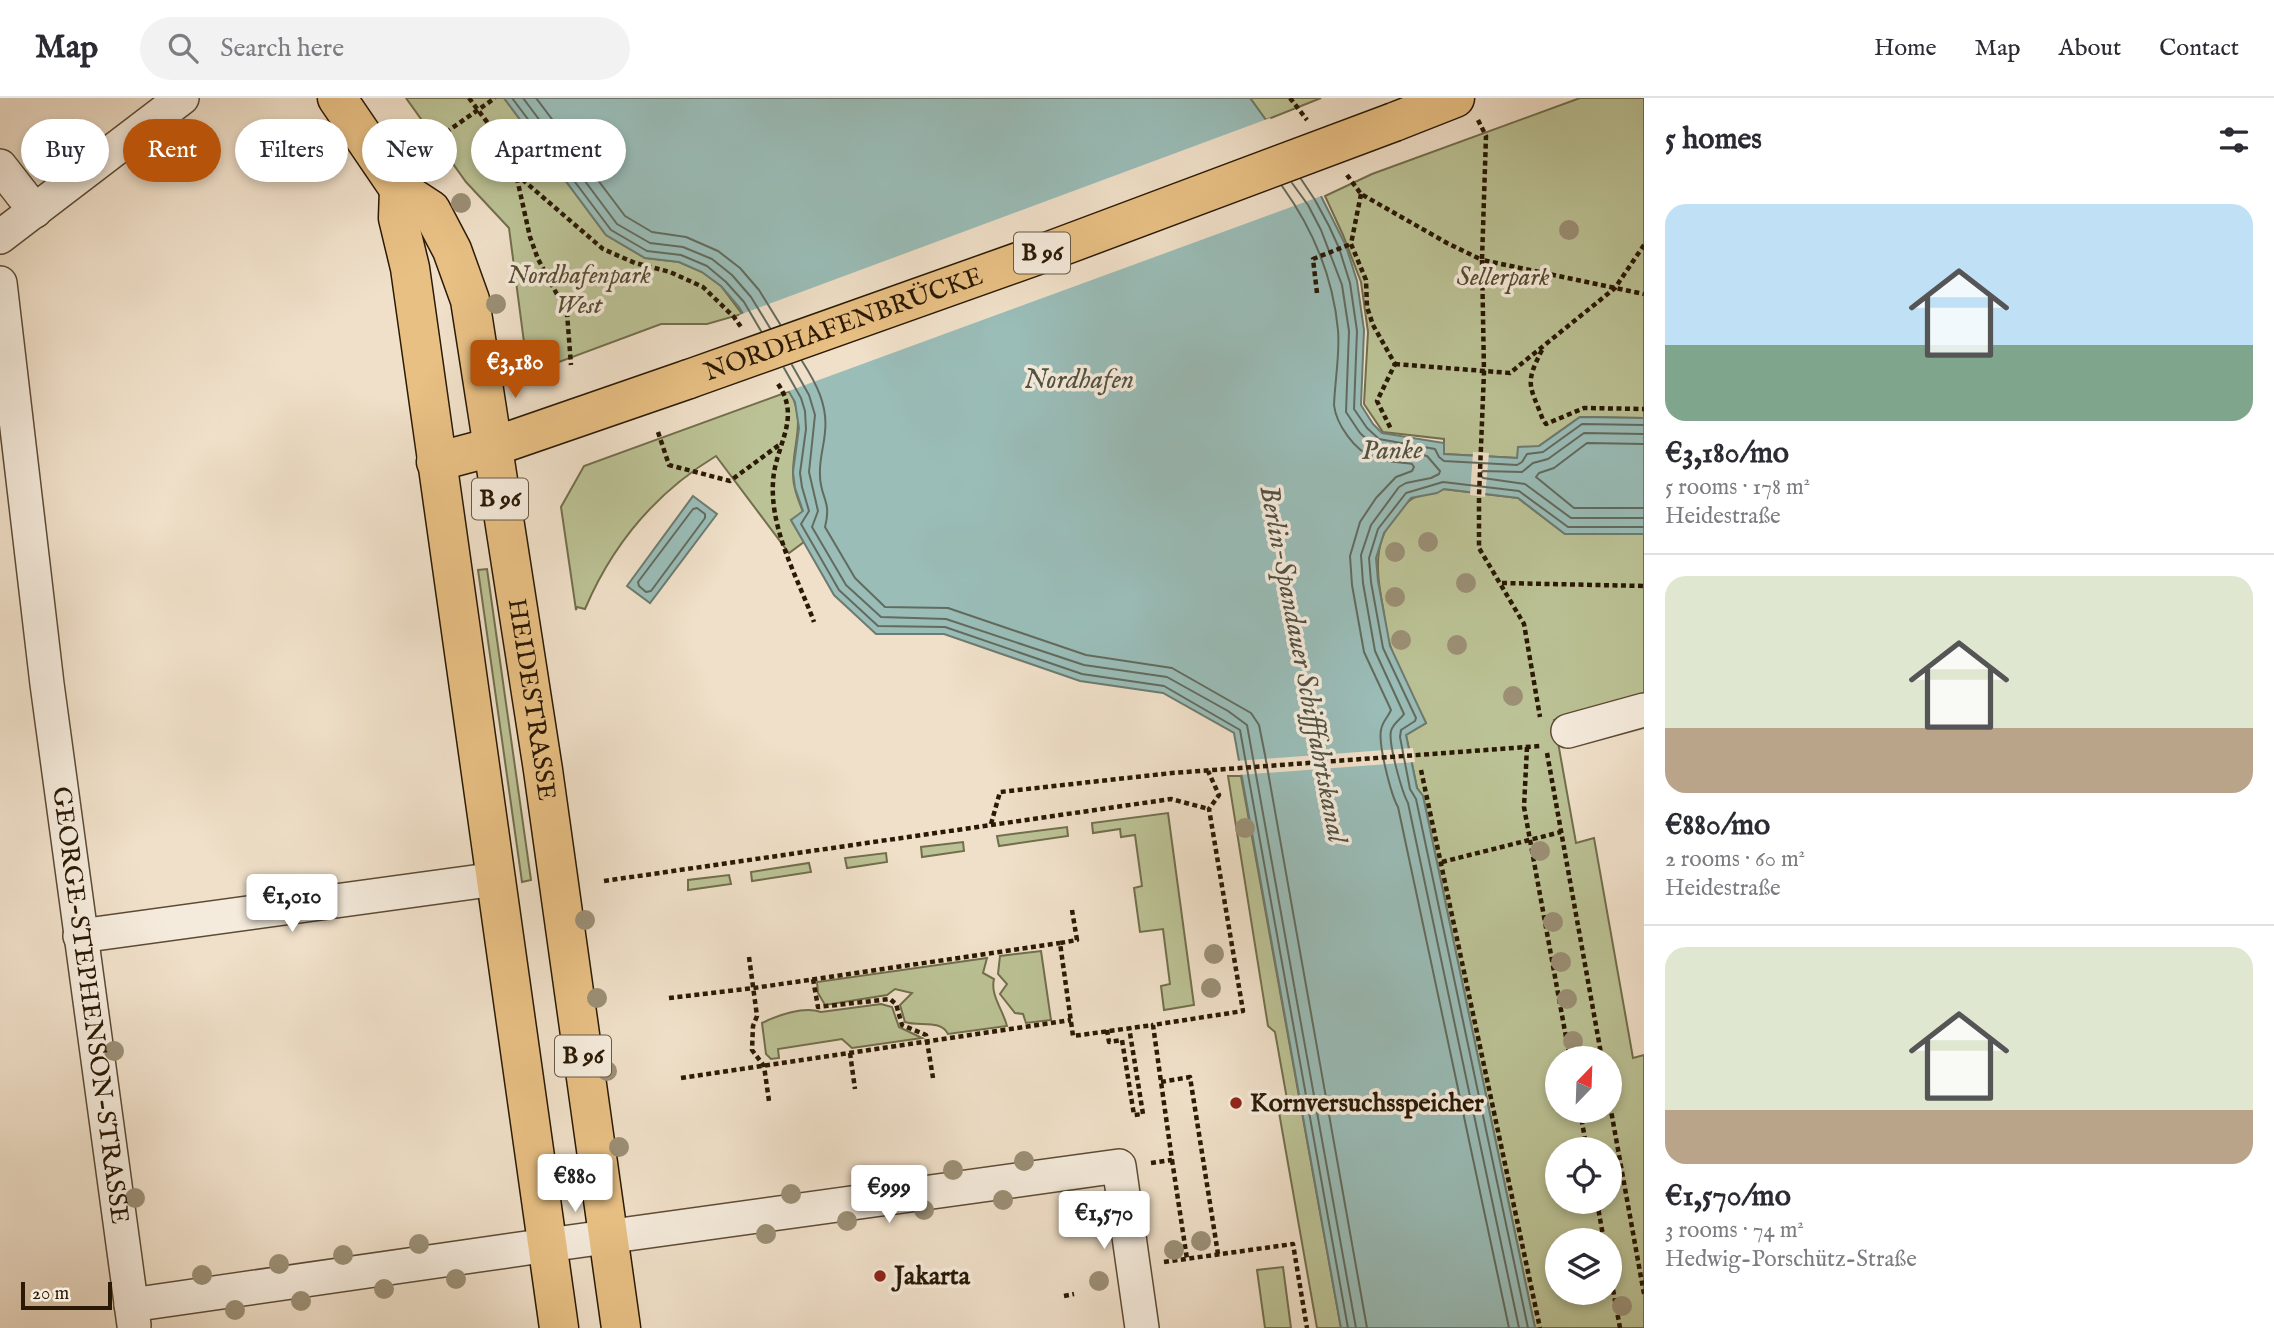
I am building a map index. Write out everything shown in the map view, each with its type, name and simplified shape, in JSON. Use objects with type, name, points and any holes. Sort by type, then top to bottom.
[{"type":"main road","name":"HEIDESTRASSE","points":[[337,98],[399,189],[431,210],[452,250],[470,300],[543,770],[621,1328]]},
{"type":"main road","name":"NORDHAFENBRÜCKE","points":[[492,447],[1065,245],[1455,98]]},
{"type":"main road","points":[[399,189],[398,218],[410,268],[436,462]]},
{"type":"main road","name":"B 96","points":[[492,447],[436,462],[559,1328]]},
{"type":"street","points":[[0,237],[182,98]]},
{"type":"street","points":[[0,166],[35,211]]},
{"type":"street","name":"GEORGE-STEPHENSON-STRASSE","points":[[0,283],[47,684],[133,1317]]},
{"type":"street","points":[[1554,724],[1644,710]]},
{"type":"street","points":[[80,936],[496,879]]},
{"type":"street","points":[[133,1317],[548,1245],[1119,1166],[1142,1328]]},
{"type":"path","points":[[469,98],[485,119]]},
{"type":"path","points":[[457,125],[495,98]]},
{"type":"path","points":[[1290,98],[1296,106]]},
{"type":"path","points":[[1482,125],[1486,136],[1479,548],[1524,624],[1554,724]]},
{"type":"path","points":[[518,182],[530,237],[538,259],[568,313],[571,365]]},
{"type":"path","points":[[525,182],[603,248],[635,263],[670,272],[703,287],[734,317]]},
{"type":"path","points":[[1354,185],[1361,194],[1482,260],[1644,294]]},
{"type":"path","points":[[1361,194],[1351,244],[1366,280],[1367,307],[1373,325],[1395,364]]},
{"type":"path","points":[[1317,292],[1313,259],[1351,244]]},
{"type":"path","points":[[1395,364],[1510,373],[1615,288],[1644,245]]},
{"type":"path","points":[[1544,346],[1530,374],[1530,384],[1546,424],[1584,408],[1644,409]]},
{"type":"path","points":[[1391,429],[1377,401],[1395,364]]},
{"type":"path","points":[[786,395],[789,409],[787,426],[780,444],[773,481],[774,518],[814,622]]},
{"type":"path","points":[[658,432],[669,465],[730,481],[780,444]]},
{"type":"path","points":[[1501,583],[1644,586]]},
{"type":"path","points":[[991,824],[1000,792],[1172,773],[1545,745],[1600,1046]]},
{"type":"path","points":[[1527,747],[1524,807],[1568,1046]]},
{"type":"path","points":[[1421,770],[1540,1328]]},
{"type":"path","points":[[1060,943],[1073,1036],[1243,1011],[1209,809],[1219,795],[1208,771]]},
{"type":"path","points":[[604,881],[1171,799],[1209,809]]},
{"type":"path","points":[[1442,862],[1561,832]]},
{"type":"path","points":[[669,998],[1077,940],[1072,910]]},
{"type":"path","points":[[749,957],[757,1016],[753,1026],[752,1050],[764,1066],[769,1101]]},
{"type":"path","points":[[813,979],[818,1007],[890,999],[895,1004],[902,1025],[926,1035],[933,1078]]},
{"type":"path","points":[[681,1078],[1071,1020]]},
{"type":"path","points":[[1153,1025],[1187,1259]]},
{"type":"path","points":[[1107,1030],[1110,1042],[1122,1040],[1134,1115],[1143,1114],[1129,1027]]},
{"type":"path","points":[[850,1053],[855,1089]]},
{"type":"path","points":[[1161,1082],[1190,1077],[1218,1254]]},
{"type":"path","points":[[1613,1124],[1644,1294]]},
{"type":"path","points":[[1119,1166],[1172,1160]]},
{"type":"path","points":[[1133,1267],[1293,1244],[1307,1328]]},
{"type":"path","points":[[1064,1296],[1074,1294]]},
{"type":"path","points":[[1616,1305],[1620,1328]]},
{"type":"green space","name":"Nordhafenpark West","points":[[406,98],[504,98],[520,119],[471,119],[471,182],[567,182],[606,235],[645,258],[679,262],[702,272],[721,286],[742,314],[707,324],[661,324],[551,365],[525,350],[509,228],[457,169],[457,119],[421,119]]},
{"type":"green space","points":[[1250,98],[1321,98],[1266,120]]},
{"type":"green space","name":"Sellerpark","points":[[1580,98],[1644,98],[1644,418],[1580,417],[1518,458],[1444,454],[1444,439],[1383,432],[1364,404],[1368,332],[1361,282],[1325,196],[1372,174]]},
{"type":"green space","points":[[790,391],[795,402],[798,423],[793,479],[803,512],[791,520],[804,542],[789,553],[716,456],[694,470],[655,503],[609,562],[585,609],[577,607],[576,610],[561,507],[584,466]]},
{"type":"green space","points":[[1443,489],[1518,498],[1565,534],[1644,534],[1644,694],[1554,720],[1576,843],[1594,838],[1633,1058],[1644,1055],[1644,1328],[1535,1328],[1423,796],[1417,788],[1406,735],[1426,723],[1393,655],[1378,578],[1379,550],[1388,525],[1412,498]]},
{"type":"green space","points":[[487,569],[531,880],[522,882],[478,570]]},
{"type":"green space","points":[[1228,776],[1241,776],[1341,1328],[1317,1328],[1277,1101],[1287,1099],[1275,1032],[1268,1026]]},
{"type":"green space","points":[[1168,813],[1194,1005],[1164,1010],[1161,986],[1170,984],[1163,929],[1140,932],[1134,888],[1142,886],[1135,835],[1121,837],[1120,829],[1093,833],[1092,823]]},
{"type":"green space","points":[[1067,827],[1068,836],[999,846],[997,836]]},
{"type":"green space","points":[[963,842],[964,851],[922,857],[921,847]]},
{"type":"green space","points":[[886,853],[887,862],[847,868],[845,858]]},
{"type":"green space","points":[[809,863],[811,872],[752,881],[751,872]]},
{"type":"green space","points":[[729,875],[731,884],[688,890],[688,880]]},
{"type":"green space","points":[[1041,951],[1051,1020],[1026,1023],[1023,1014],[1015,1013],[1000,994],[1007,984],[998,974],[1000,956]]},
{"type":"green space","points":[[987,958],[983,973],[994,979],[995,997],[1007,1026],[948,1034],[945,1029],[935,1025],[905,1022],[900,1005],[912,993],[895,989],[887,995],[825,1005],[818,993],[817,982]]},
{"type":"green space","points":[[881,1004],[892,1007],[899,1027],[922,1038],[852,1048],[842,1039],[778,1049],[779,1058],[771,1059],[766,1054],[762,1023],[768,1020],[799,1011],[821,1012]]},
{"type":"green space","points":[[1283,1267],[1291,1328],[1265,1328],[1257,1270]]},
{"type":"water","name":"Nordhafen","points":[[504,98],[1250,98],[1321,196],[1346,246],[1357,281],[1364,330],[1361,405],[1382,433],[1444,443],[1444,454],[1517,458],[1518,447],[1539,446],[1580,417],[1644,418],[1644,534],[1565,534],[1518,498],[1444,489],[1411,498],[1384,533],[1376,558],[1390,646],[1426,723],[1406,735],[1417,788],[1423,796],[1535,1328],[1341,1328],[1234,733],[1163,693],[1080,681],[944,634],[876,634],[834,595],[791,520],[803,511],[793,472],[799,428],[795,402],[739,307],[721,286],[702,272],[679,262],[645,258],[606,235],[567,182],[626,182],[626,119],[520,119]]},
{"type":"water","points":[[693,496],[717,514],[650,603],[627,586]]},
{"type":"pier","points":[[1270,118],[1324,195],[786,392],[739,315]]},
{"type":"pier","points":[[1473,452],[1489,453],[1485,497],[1470,495]]},
{"type":"pier","points":[[1413,748],[1415,762],[1238,775],[1235,761]]},
{"type":"place","name":"Kornversuchsspeicher","points":[[1236,1103]]},
{"type":"place","name":"Jakarta","points":[[880,1276]]},
{"type":"water label","name":"Panke","points":[[1392,451]]},
{"type":"water label","name":"Berlin-Spandauer Schifffahrtskanal","points":[[1302,664]]}]
